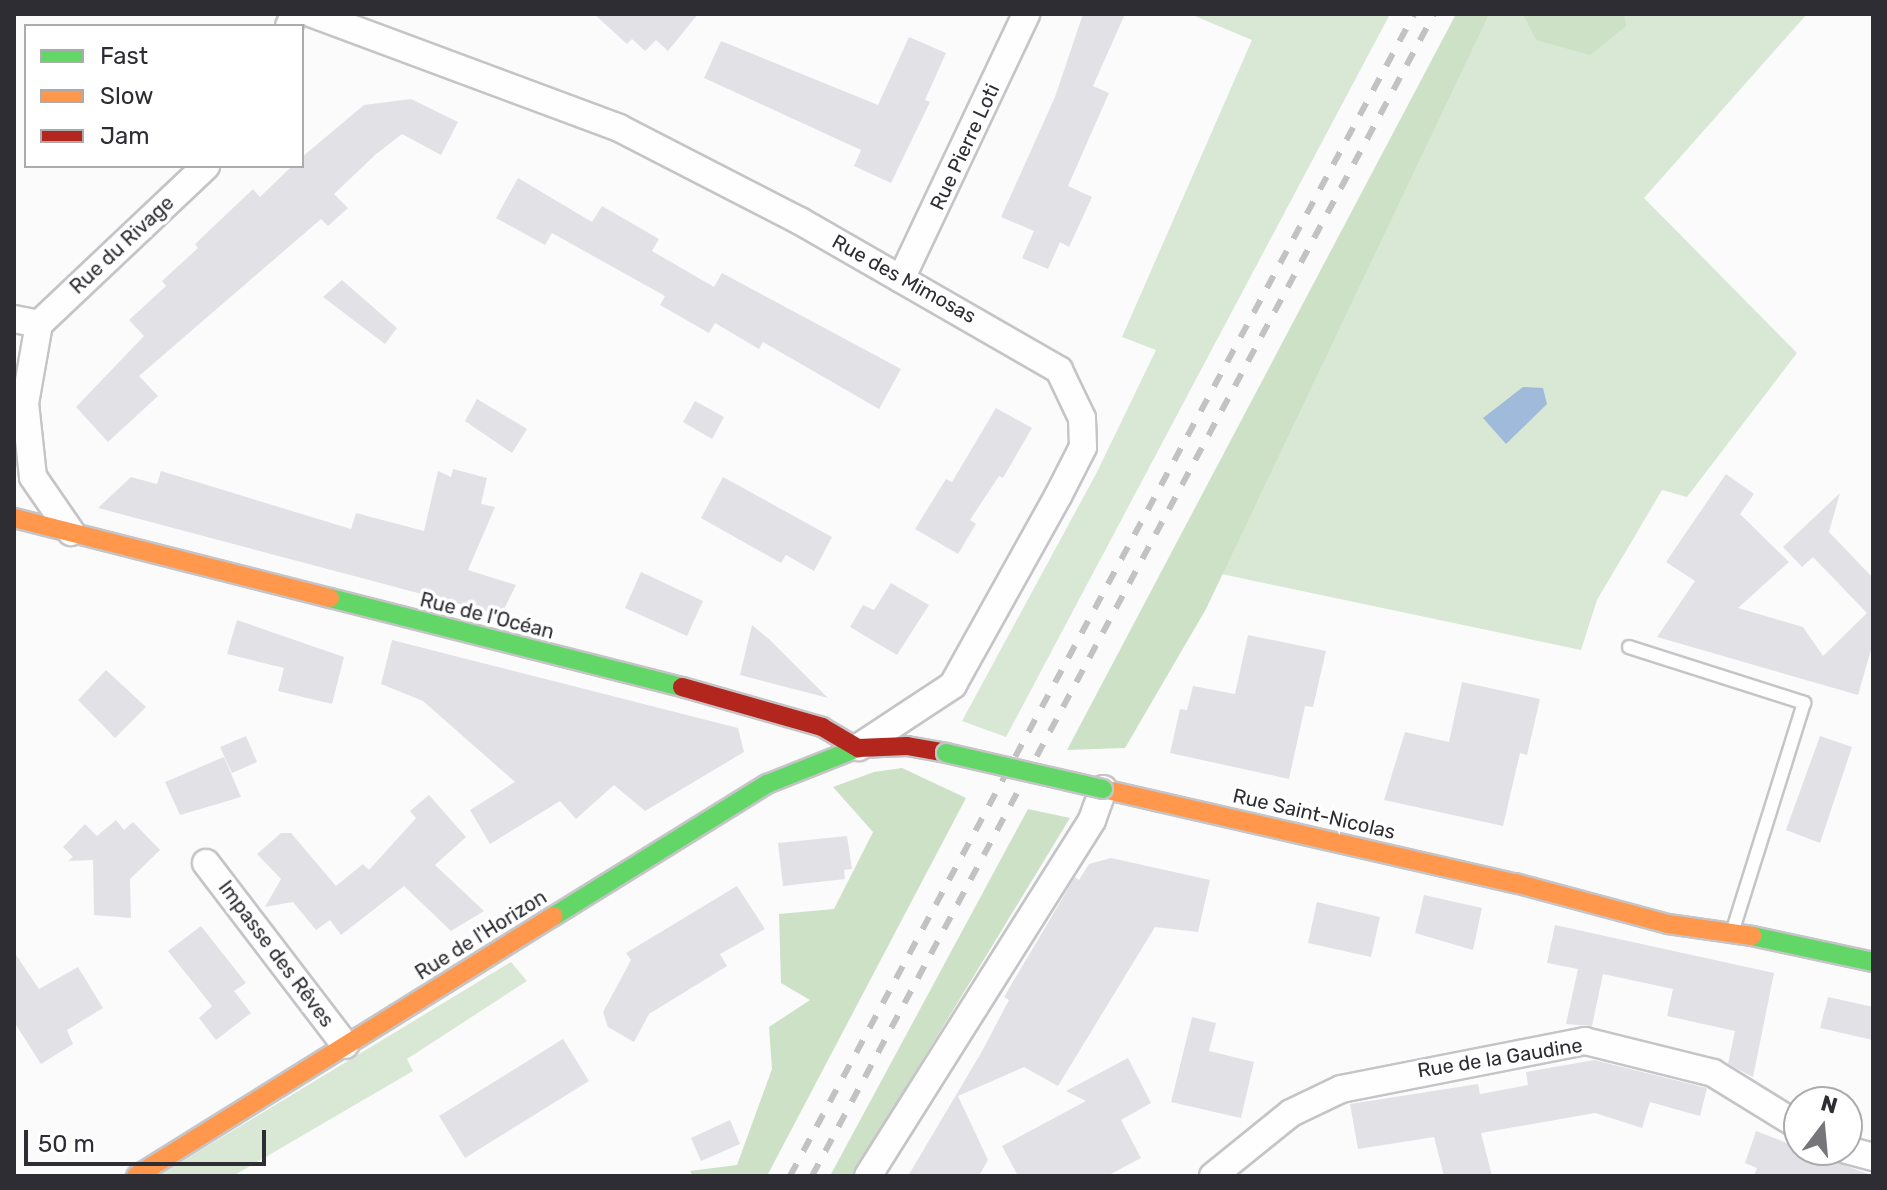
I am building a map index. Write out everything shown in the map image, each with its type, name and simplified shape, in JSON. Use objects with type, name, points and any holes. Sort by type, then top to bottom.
[{"type":"main road","name":"Rue de l'Océan","points":[[14,518],[729,699],[822,727],[858,748]]},
{"type":"main road","name":"Rue Saint-Nicolas","points":[[858,748],[907,746],[946,753],[1515,883],[1668,924],[1703,925],[1873,962]]},
{"type":"main road","name":"Rue de l'Horizon","points":[[136,1176],[767,784],[858,748]]},
{"type":"street","name":"Rue des Mimosas","points":[[313,14],[619,128],[901,279],[1059,370],[1082,418],[1083,447],[953,685],[858,748]]},
{"type":"street","name":"Rue Pierre Loti","points":[[901,279],[1026,14]]},
{"type":"street","name":"Rue du Rivage","points":[[71,532],[33,477],[25,403],[27,321],[204,168]]},
{"type":"street","points":[[868,1176],[1092,820],[1103,789]]},
{"type":"street","name":"Impasse des Rêves","points":[[206,863],[345,1045]]},
{"type":"street","name":"Rue de la Gaudine","points":[[1213,1176],[1291,1113],[1341,1089],[1585,1041],[1713,1073],[1783,1116]]},
{"type":"lane","points":[[1629,647],[1804,703],[1732,932]]},
{"type":"green space","points":[[1190,14],[1390,14],[1006,737],[962,721],[1097,472],[1156,350],[1122,337],[1252,40]]},
{"type":"green space","points":[[1456,14],[1489,14],[1206,609],[1125,748],[1067,750]]},
{"type":"green space","points":[[1474,14],[1807,14],[1644,198],[1797,353],[1687,497],[1662,490],[1597,600],[1581,650],[1198,569]]},
{"type":"green space","points":[[1523,14],[1624,14],[1626,26],[1590,55],[1536,40]]},
{"type":"green space","points":[[902,768],[966,798],[767,1176],[693,1176],[690,1171],[737,1165],[772,1069],[769,1027],[810,1000],[781,983],[779,914],[834,909],[873,832],[833,787],[874,772]]},
{"type":"green space","points":[[1028,809],[1070,818],[852,1176],[830,1176]]},
{"type":"green space","points":[[511,962],[527,981],[407,1059],[413,1071],[233,1176],[158,1176]]},
{"type":"water","points":[[1523,387],[1543,388],[1547,404],[1506,444],[1483,418]]},
{"type":"building","points":[[594,14],[698,14],[668,51],[656,40],[645,51],[632,39],[627,44]]},
{"type":"building","points":[[1083,14],[1125,14],[1093,86],[1109,93],[1068,186],[1092,197],[1069,247],[1060,242],[1048,269],[1022,258],[1034,231],[1001,217],[1055,97]]},
{"type":"building","points":[[909,37],[946,53],[925,100],[930,102],[891,183],[854,166],[861,150],[704,78],[721,41],[878,105]]},
{"type":"building","points":[[411,99],[458,122],[441,155],[402,134],[375,155],[334,194],[348,208],[328,226],[321,219],[139,376],[158,396],[108,442],[76,407],[144,336],[129,320],[166,286],[162,281],[198,248],[195,244],[253,189],[260,197],[290,168],[304,168],[304,155],[364,105]]},
{"type":"building","points":[[518,178],[592,222],[602,206],[659,239],[652,251],[714,287],[722,273],[901,369],[879,409],[763,342],[759,349],[715,323],[709,333],[660,305],[665,296],[552,233],[545,245],[496,218]]},
{"type":"building","points":[[342,280],[397,328],[385,344],[323,297]]},
{"type":"building","points":[[477,399],[527,429],[512,453],[465,421]]},
{"type":"building","points":[[695,401],[724,417],[712,439],[683,422]]},
{"type":"building","points":[[996,408],[1032,428],[1003,478],[999,476],[970,520],[976,524],[958,554],[915,529],[946,479],[952,482]]},
{"type":"building","points":[[453,469],[487,478],[481,504],[495,507],[468,570],[516,585],[501,615],[98,508],[131,477],[157,484],[161,471],[351,529],[356,513],[424,531],[438,471],[451,477]]},
{"type":"building","points":[[1726,474],[1754,494],[1740,514],[1789,562],[1738,608],[1803,627],[1823,656],[1867,613],[1813,557],[1802,567],[1783,547],[1840,493],[1829,532],[1873,578],[1873,643],[1858,695],[1657,637],[1695,581],[1666,562]]},
{"type":"building","points":[[723,477],[832,537],[814,571],[786,555],[781,563],[701,518]]},
{"type":"building","points":[[641,572],[703,601],[687,636],[625,608]]},
{"type":"building","points":[[891,583],[929,605],[897,655],[850,627],[863,605],[874,610]]},
{"type":"building","points":[[237,620],[344,657],[332,704],[278,691],[284,668],[227,654]]},
{"type":"building","points":[[752,625],[770,640],[828,698],[740,675]]},
{"type":"building","points":[[1248,635],[1326,651],[1313,707],[1305,706],[1289,779],[1170,753],[1180,709],[1187,710],[1193,686],[1235,694]]},
{"type":"building","points":[[392,640],[738,728],[744,752],[645,811],[614,785],[576,819],[560,801],[490,844],[470,810],[515,782],[423,701],[381,684]]},
{"type":"building","points":[[106,670],[146,707],[115,738],[78,700]]},
{"type":"building","points":[[1462,682],[1540,699],[1527,755],[1520,753],[1503,826],[1384,800],[1405,732],[1449,742]]},
{"type":"building","points":[[246,736],[257,762],[232,773],[220,747]]},
{"type":"building","points":[[1820,736],[1852,747],[1820,843],[1786,830]]},
{"type":"building","points":[[224,757],[241,797],[180,815],[165,782]]},
{"type":"building","points":[[429,795],[466,837],[435,865],[484,911],[451,931],[404,886],[341,935],[330,920],[316,930],[293,902],[265,907],[281,879],[257,854],[281,833],[291,833],[336,886],[363,864],[369,870],[416,818],[410,811]]},
{"type":"building","points":[[116,820],[124,830],[133,822],[160,850],[130,879],[131,918],[94,915],[93,860],[68,861],[73,857],[63,847],[85,824],[97,836]]},
{"type":"building","points":[[847,836],[852,869],[844,870],[845,879],[783,886],[778,843]]},
{"type":"building","points":[[1111,858],[1210,880],[1198,932],[1155,927],[1058,1086],[1024,1067],[958,1096],[988,1160],[979,1176],[908,1176],[981,1053],[1009,1000],[1004,997],[1075,877],[1079,880],[1089,864]]},
{"type":"building","points":[[737,886],[765,929],[720,954],[727,966],[649,1014],[634,1042],[608,1027],[603,1012],[631,960],[626,953]]},
{"type":"building","points":[[1424,895],[1482,908],[1473,950],[1415,933]]},
{"type":"building","points":[[1317,902],[1380,917],[1371,957],[1308,943]]},
{"type":"building","points":[[1555,925],[1774,973],[1753,1077],[1728,1064],[1735,1031],[1667,1016],[1673,989],[1603,974],[1592,1026],[1566,1024],[1578,969],[1547,963]]},
{"type":"building","points":[[201,926],[246,983],[234,991],[251,1013],[216,1040],[199,1018],[212,1006],[168,951]]},
{"type":"building","points":[[14,952],[39,989],[78,967],[103,1008],[67,1030],[73,1044],[41,1064],[14,1022]]},
{"type":"building","points":[[1828,997],[1873,1007],[1873,1040],[1820,1028]]},
{"type":"building","points":[[1192,1017],[1216,1023],[1209,1051],[1254,1062],[1241,1118],[1171,1102]]},
{"type":"building","points":[[563,1039],[589,1081],[465,1158],[439,1116]]},
{"type":"building","points":[[1128,1058],[1151,1103],[1121,1120],[1141,1158],[1107,1176],[1018,1176],[1002,1146],[1086,1101],[1066,1091]]},
{"type":"building","points":[[1594,1060],[1707,1088],[1700,1116],[1650,1102],[1642,1128],[1595,1113],[1481,1133],[1492,1176],[1444,1176],[1434,1137],[1358,1149],[1350,1104],[1478,1084],[1480,1094],[1528,1085],[1526,1072]]},
{"type":"building","points":[[730,1120],[740,1144],[701,1161],[691,1138]]},
{"type":"building","points":[[1756,1131],[1783,1141],[1783,1166],[1847,1166],[1868,1176],[1754,1176],[1757,1168],[1745,1163]]},
{"type":"railway","points":[[790,1176],[1414,14]]},
{"type":"railway","points":[[812,1176],[1434,14]]},
{"type":"traffic: fast","points":[[330,598],[682,687]]},
{"type":"traffic: fast","points":[[554,916],[767,784],[858,748]]},
{"type":"traffic: fast","points":[[946,753],[1103,789]]},
{"type":"traffic: fast","points":[[1752,936],[1873,962]]},
{"type":"traffic: slow","points":[[14,518],[330,598]]},
{"type":"traffic: slow","points":[[1103,789],[1515,883],[1668,924],[1752,936]]},
{"type":"traffic: slow","points":[[136,1176],[554,916]]},
{"type":"traffic: jam","points":[[682,687],[822,727],[858,748],[907,746],[946,753]]}]
